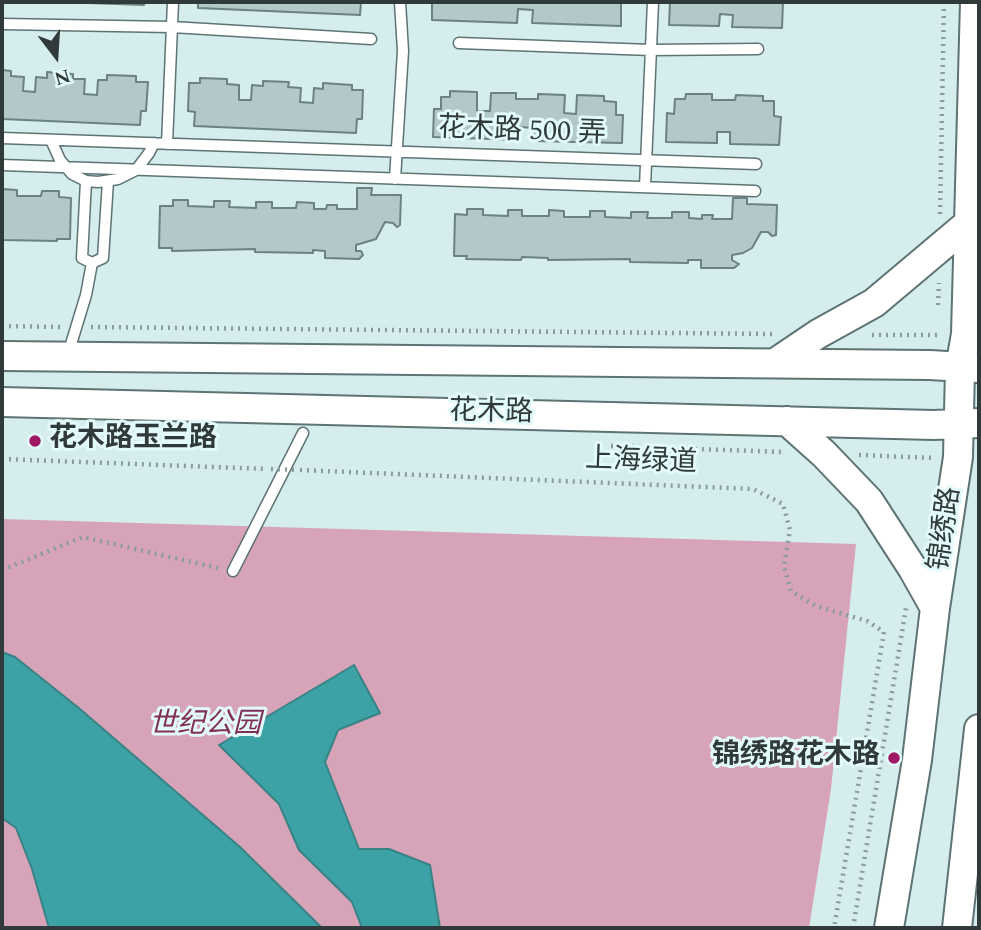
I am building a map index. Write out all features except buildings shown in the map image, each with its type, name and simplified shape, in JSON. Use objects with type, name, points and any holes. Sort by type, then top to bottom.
[{"type":"main road","name":"锦绣路","points":[[890,928],[917,760],[935,608],[958,457],[957,424],[970,368],[966,334],[975,2]]},
{"type":"main road","points":[[775,363],[818,334],[874,303],[969,223]]},
{"type":"main road","name":"花木路","points":[[2,356],[775,363],[970,368]]},
{"type":"main road","name":"花木路","points":[[2,402],[957,424]]},
{"type":"main road","points":[[787,421],[824,454],[869,501],[935,608]]},
{"type":"main road","points":[[957,928],[979,729]]},
{"type":"lane","points":[[167,144],[173,2]]},
{"type":"lane","name":"花木路 500 弄","points":[[396,151],[403,51],[400,2]]},
{"type":"lane","name":"花木路 500 弄","points":[[647,160],[653,2]]},
{"type":"lane","points":[[2,24],[172,27],[371,39]]},
{"type":"lane","points":[[459,43],[651,50],[758,50]]},
{"type":"lane","name":"花木路 500 弄","points":[[2,138],[756,164]]},
{"type":"lane","points":[[51,140],[65,167],[86,181],[107,181],[127,176],[136,170],[154,143]]},
{"type":"lane","points":[[395,179],[396,151]]},
{"type":"lane","points":[[645,187],[647,160]]},
{"type":"lane","points":[[2,165],[755,191]]},
{"type":"lane","points":[[86,181],[82,258],[92,263]]},
{"type":"lane","points":[[92,263],[103,258],[107,181]]},
{"type":"lane","points":[[67,357],[86,295],[92,263]]},
{"type":"lane","points":[[233,571],[303,433]]},
{"type":"path","points":[[938,311],[943,2]]},
{"type":"path","points":[[930,365],[938,335],[938,323]]},
{"type":"path","points":[[2,326],[776,334]]},
{"type":"path","points":[[871,335],[966,334]]},
{"type":"path","points":[[931,458],[957,424]]},
{"type":"path","name":"上海绿道","points":[[2,459],[752,489],[783,504],[790,530],[784,566],[791,591],[816,606],[867,621],[884,632],[834,928]]},
{"type":"path","points":[[2,570],[83,537],[233,571]]},
{"type":"path","points":[[853,928],[913,569]]},
{"type":"green space","name":"世纪公园","points":[[2,519],[856,544],[831,789],[809,928],[2,928]]},
{"type":"water","points":[[2,652],[15,657],[80,709],[240,847],[322,928],[49,928],[32,869],[16,828],[2,818]]},
{"type":"water","points":[[354,665],[380,713],[338,730],[325,762],[359,849],[389,849],[430,865],[440,928],[362,928],[352,902],[299,850],[279,804],[219,745]]},
{"type":"place","name":"花木路玉兰路","points":[[35,441]]},
{"type":"place","name":"锦绣路花木路","points":[[894,758]]}]
